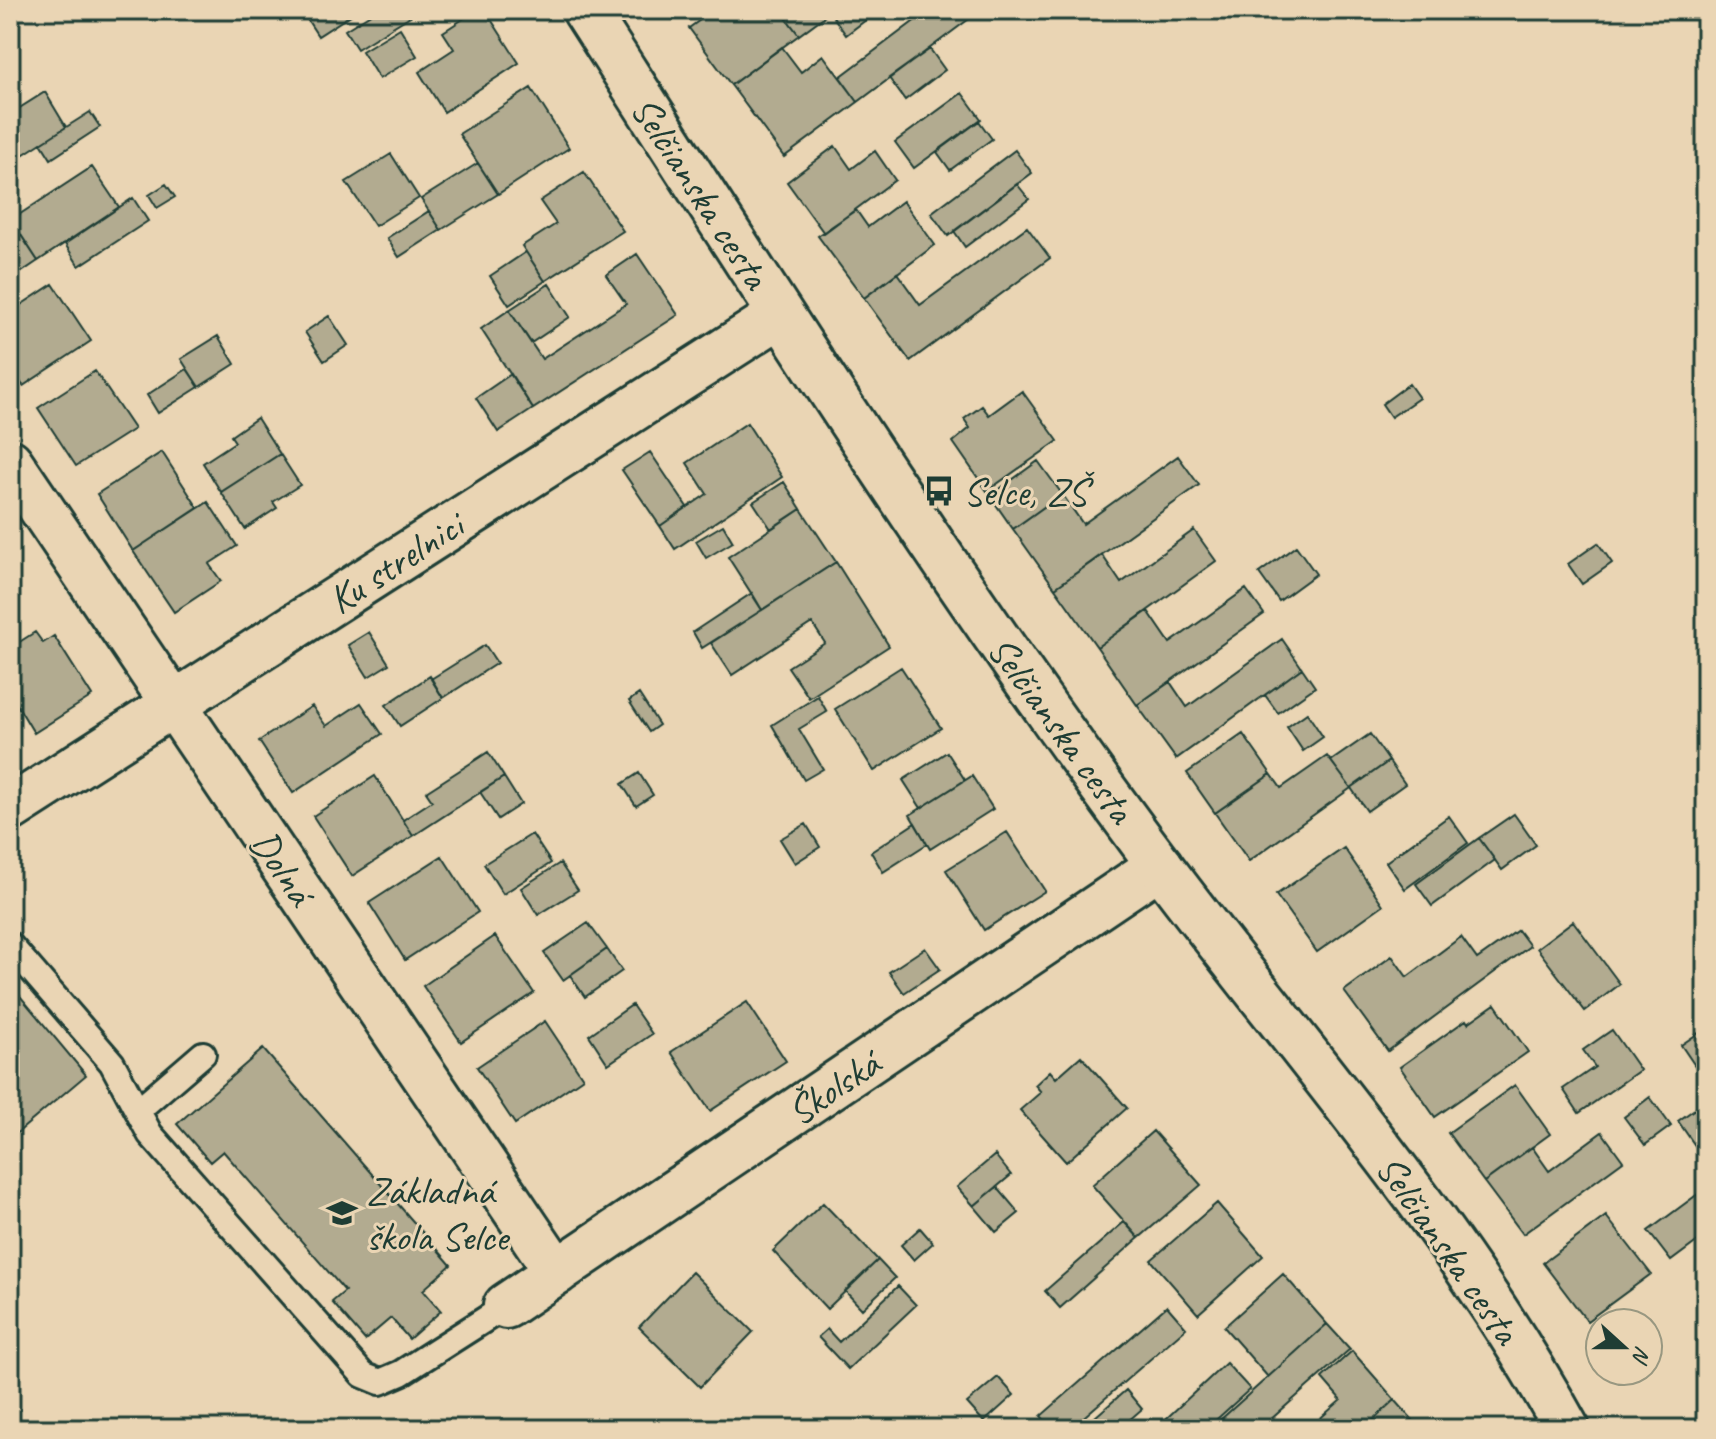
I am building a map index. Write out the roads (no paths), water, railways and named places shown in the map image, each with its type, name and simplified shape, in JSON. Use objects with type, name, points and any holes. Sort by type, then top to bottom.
[{"type":"street","name":"Selčianska cesta","points":[[585,10],[934,550],[1160,865],[1460,1255],[1513,1335],[1567,1429]]},
{"type":"street","name":"Ku strelnici","points":[[10,809],[780,315]]},
{"type":"street","name":"Dolná","points":[[10,462],[557,1272]]},
{"type":"street","name":"Školská","points":[[506,1306],[1160,865]]},
{"type":"lane","points":[[10,945],[112,1063],[150,1134],[363,1375],[380,1382],[401,1373],[506,1306]]},
{"type":"lane","points":[[138,1110],[203,1054]]},
{"type":"place","name":"Selce, ZŠ","points":[[939,491]]},
{"type":"place","name":"Základná škola Selce","points":[[342,1213]]}]
